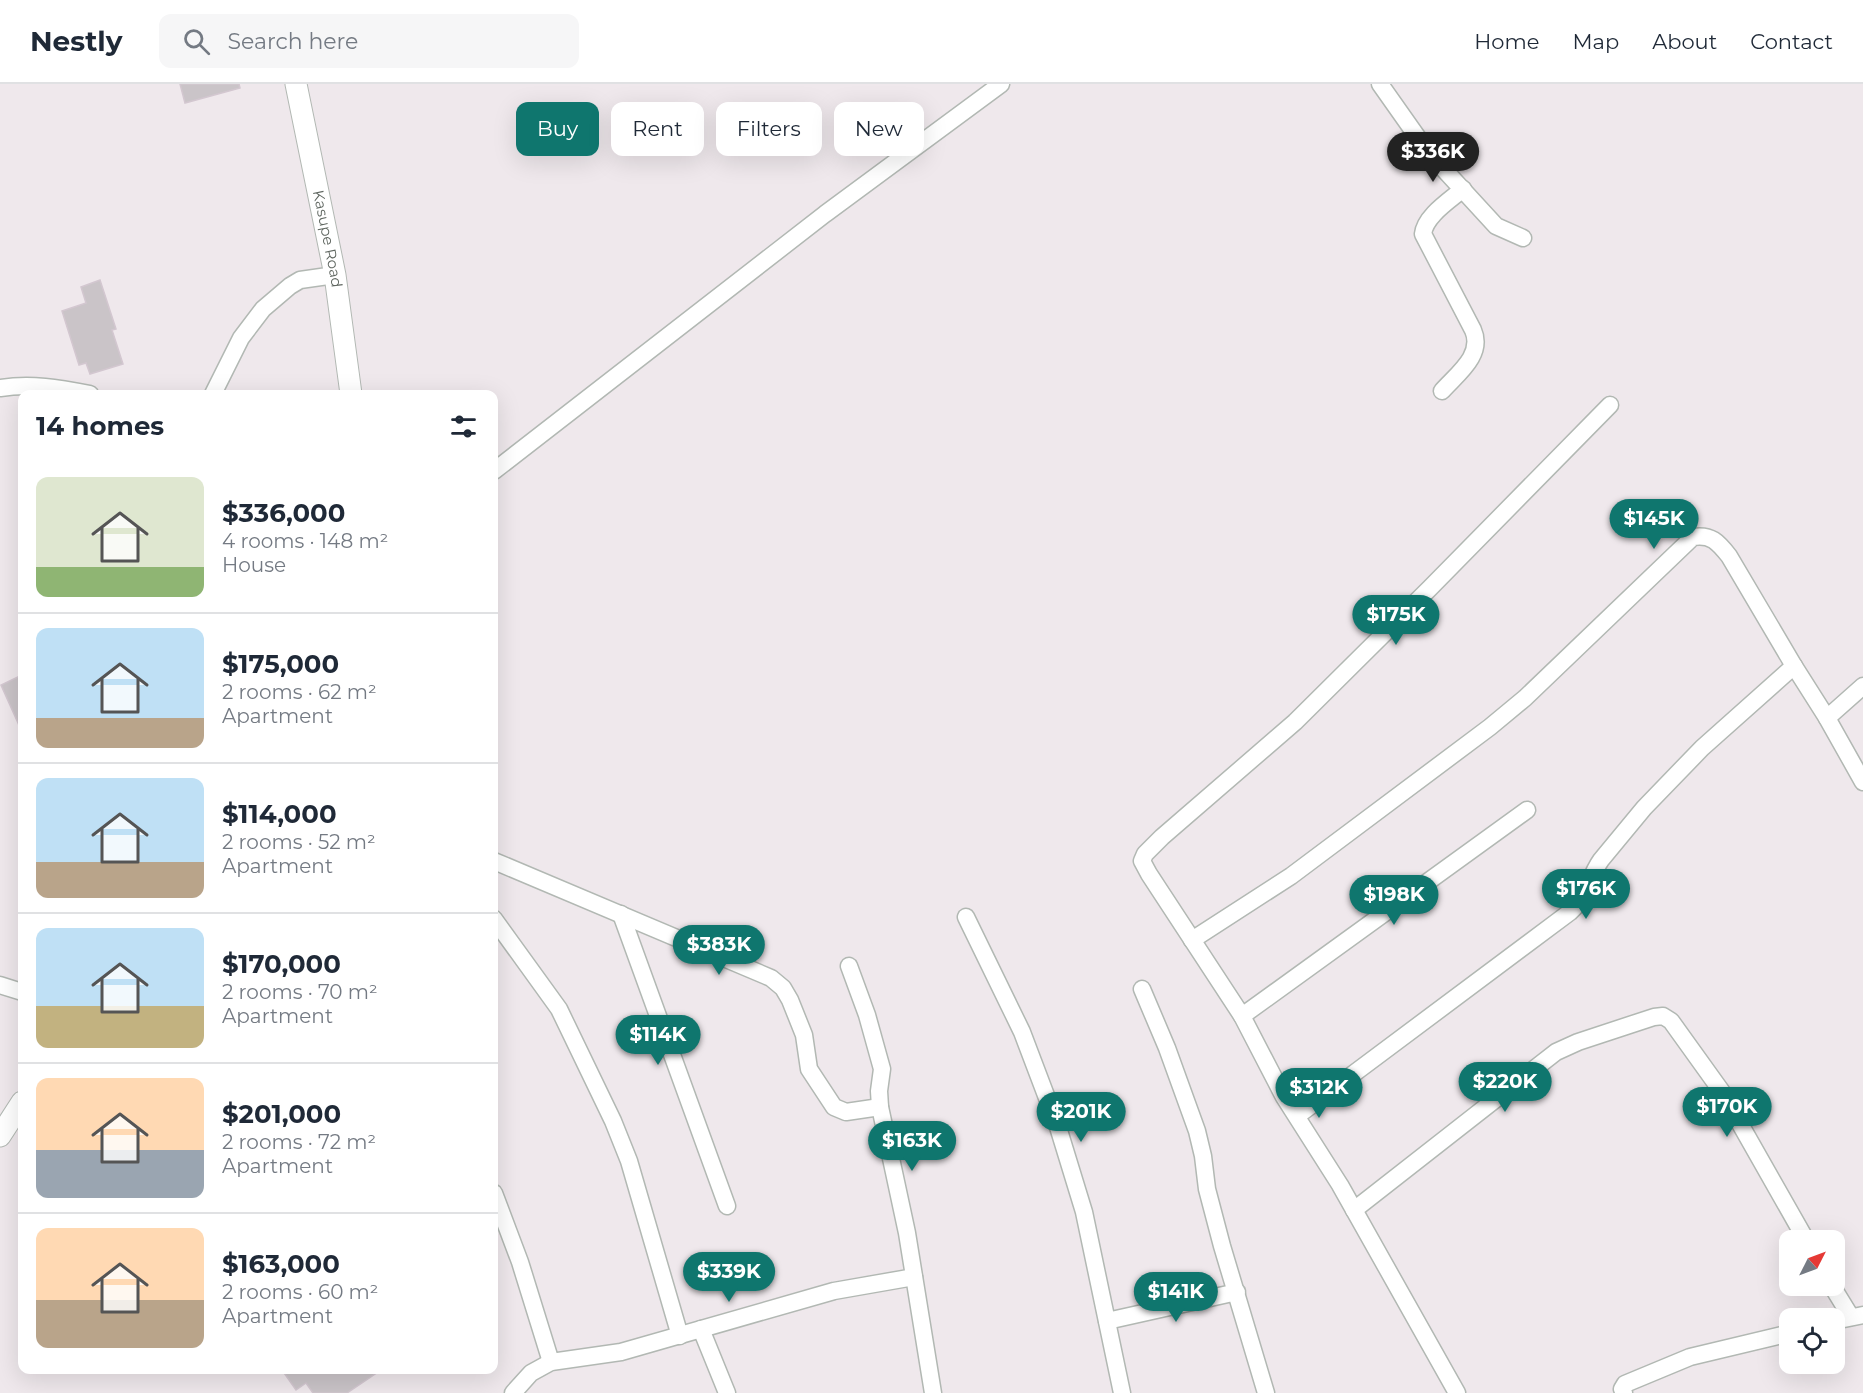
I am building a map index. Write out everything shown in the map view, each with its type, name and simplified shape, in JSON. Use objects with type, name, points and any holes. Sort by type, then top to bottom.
[{"type":"street","name":"Kasupe Road","points":[[296,84],[335,274],[350,390]]},
{"type":"street","points":[[498,468],[825,214],[1001,84]]},
{"type":"street","points":[[1380,84],[1428,152],[1496,226],[1523,238]]},
{"type":"street","points":[[1442,391],[1467,363],[1477,342],[1423,234],[1424,227],[1431,218],[1462,189]]},
{"type":"street","points":[[215,390],[241,338],[263,309],[300,280],[335,274]]},
{"type":"street","points":[[0,388],[20,385],[66,390]]},
{"type":"street","points":[[1456,1393],[1354,1210],[1284,1097],[1242,1016],[1143,866],[1142,861],[1145,854],[1213,792],[1295,722],[1610,405]]},
{"type":"street","points":[[1192,940],[1291,876],[1490,727],[1525,698],[1693,537],[1704,536],[1719,543],[1729,556],[1827,717],[1863,782]]},
{"type":"street","points":[[1297,1116],[1570,912],[1585,896],[1595,868],[1644,808],[1702,748],[1794,666]]},
{"type":"street","points":[[1827,717],[1863,686]]},
{"type":"street","points":[[1242,1016],[1527,810]]},
{"type":"street","points":[[498,863],[778,982],[802,1026],[809,1069],[834,1107],[846,1112],[879,1107]]},
{"type":"street","points":[[621,914],[727,1206]]},
{"type":"street","points":[[966,917],[1022,1032],[1058,1127],[1084,1212],[1122,1393]]},
{"type":"street","points":[[498,925],[559,1009],[613,1121],[629,1161],[680,1336]]},
{"type":"street","points":[[849,966],[867,1015],[882,1069],[879,1107],[907,1233],[933,1393]]},
{"type":"street","points":[[0,985],[18,991]]},
{"type":"street","points":[[1142,989],[1167,1048],[1197,1131],[1210,1202],[1266,1393]]},
{"type":"street","points":[[1354,1210],[1556,1052],[1578,1042],[1653,1017],[1663,1016],[1671,1022],[1722,1092],[1800,1230]]},
{"type":"street","points":[[0,1136],[18,1108]]},
{"type":"street","points":[[498,1204],[520,1262],[551,1362]]},
{"type":"street","points":[[513,1393],[531,1373],[551,1362],[621,1352],[834,1291],[914,1276]]},
{"type":"street","points":[[1107,1321],[1237,1292]]},
{"type":"street","points":[[1838,1296],[1850,1318]]},
{"type":"street","points":[[701,1329],[727,1393]]},
{"type":"street","points":[[1624,1393],[1622,1389],[1625,1384],[1690,1357],[1779,1336]]},
{"type":"building","points":[[180,84],[239,84],[240,88],[185,103]]},
{"type":"building","points":[[100,280],[116,329],[112,330],[123,364],[90,374],[86,363],[79,365],[62,311],[86,303],[81,287]]},
{"type":"building","points":[[18,677],[18,723],[1,685]]},
{"type":"building","points":[[285,1374],[375,1374],[347,1393],[313,1393],[306,1383],[296,1390]]}]
